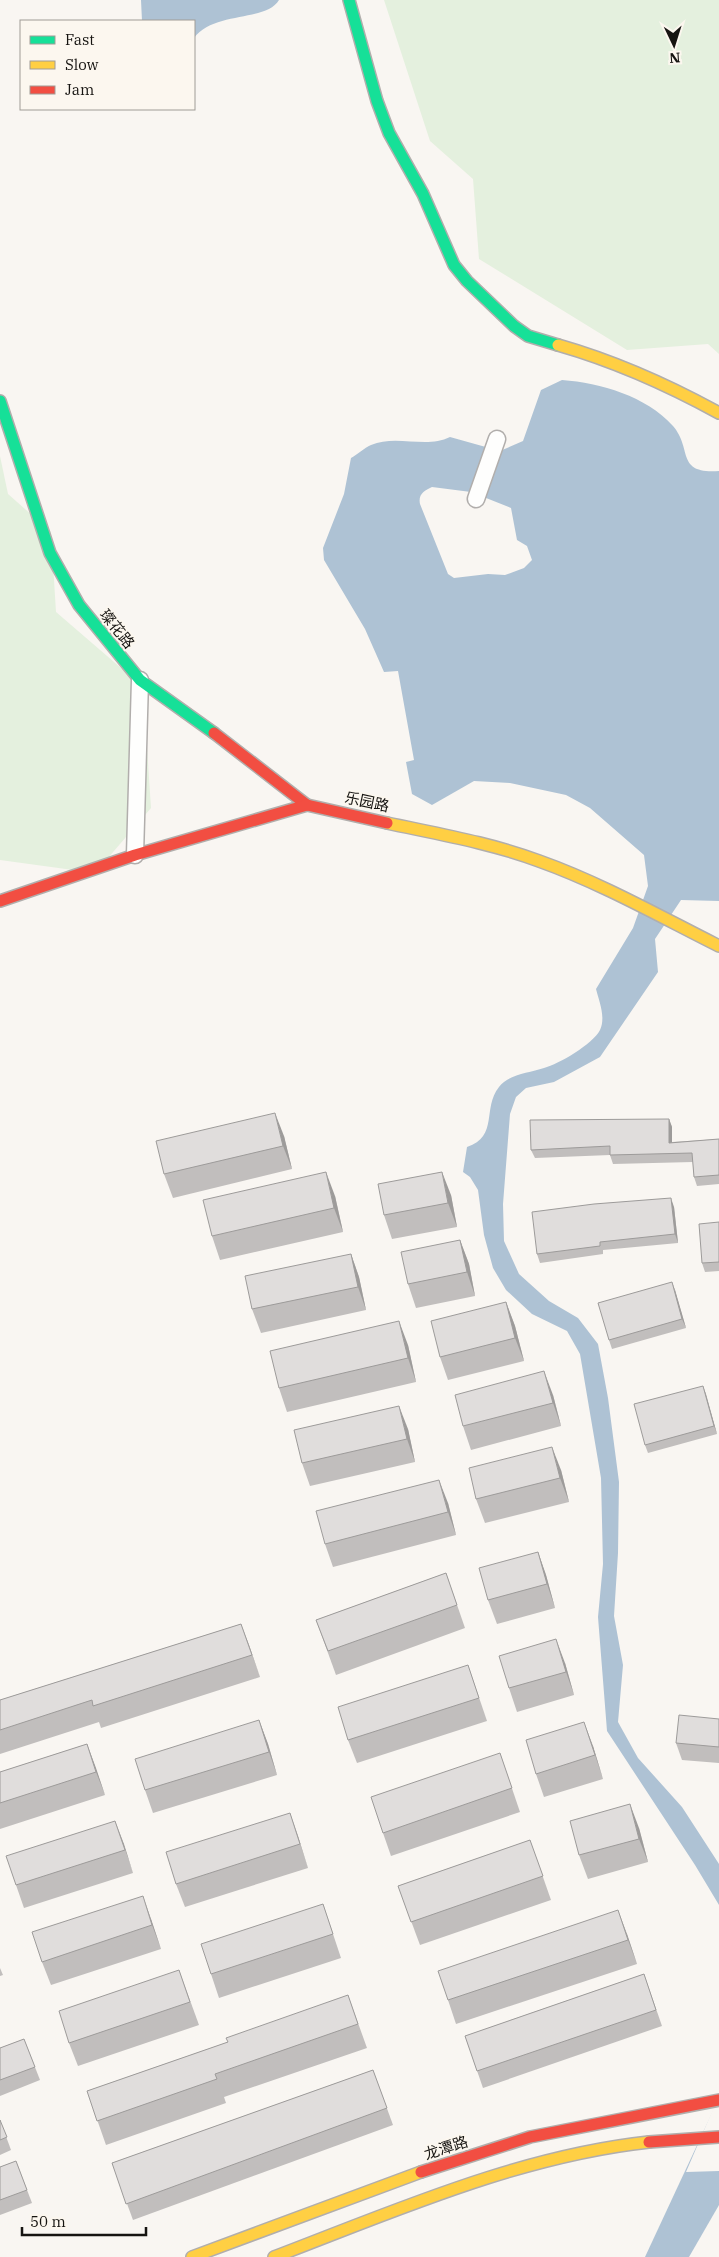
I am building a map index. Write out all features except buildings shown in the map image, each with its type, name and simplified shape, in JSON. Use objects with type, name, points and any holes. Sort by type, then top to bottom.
[{"type":"street","points":[[349,0],[377,101],[389,133],[423,194],[454,265],[467,280],[514,326],[528,336],[577,350],[632,371],[681,392],[719,413]]},
{"type":"street","name":"璨花路","points":[[0,401],[50,553],[78,605],[140,680],[211,730],[307,805]]},
{"type":"street","points":[[476,499],[497,439]]},
{"type":"street","points":[[135,855],[140,680]]},
{"type":"street","name":"乐园路","points":[[0,901],[135,855],[307,805],[503,850],[540,861],[632,902],[719,946]]},
{"type":"street","name":"龙潭路","points":[[192,2257],[406,2177],[513,2142],[718,2100]]},
{"type":"street","points":[[274,2257],[414,2205],[536,2165],[621,2146],[719,2137]]},
{"type":"green space","points":[[384,0],[719,0],[719,354],[708,344],[627,350],[479,259],[473,179],[430,141]]},
{"type":"green space","points":[[0,456],[8,494],[51,532],[56,612],[143,687],[151,808],[95,873],[0,860]]},
{"type":"water","points":[[141,0],[279,0],[272,7],[263,11],[214,24],[195,37],[195,20],[142,20]]},
{"type":"water","points":[[562,380],[592,384],[636,399],[650,407],[673,426],[679,435],[690,464],[705,471],[719,471],[719,901],[681,900],[655,939],[658,972],[600,1057],[554,1082],[526,1088],[516,1097],[510,1114],[503,1204],[504,1241],[519,1274],[549,1301],[578,1318],[598,1344],[608,1398],[619,1482],[618,1553],[614,1616],[623,1665],[618,1722],[638,1758],[682,1807],[719,1864],[719,1905],[607,1731],[598,1617],[603,1564],[601,1478],[580,1354],[567,1331],[532,1314],[506,1290],[493,1268],[484,1235],[478,1190],[470,1177],[463,1172],[467,1147],[477,1142],[487,1129],[491,1104],[499,1087],[508,1079],[550,1066],[566,1058],[583,1047],[600,1030],[602,1014],[596,989],[633,928],[648,886],[644,855],[590,808],[566,795],[510,783],[474,781],[432,805],[412,794],[406,762],[414,760],[398,671],[384,672],[365,629],[324,560],[323,548],[344,494],[351,458],[368,446],[381,442],[431,442],[450,437],[500,451],[523,441],[541,390]],"holes":[[[432,487],[471,492],[511,508],[517,540],[527,546],[532,560],[524,568],[505,575],[488,574],[454,578],[448,574],[420,504],[420,498],[424,492]]]},
{"type":"water","points":[[719,2098],[719,2205],[689,2257],[645,2257]]},
{"type":"pier","points":[[719,2095],[719,2171],[686,2172],[717,2100]]},
{"type":"traffic: fast","points":[[349,0],[377,101],[389,133],[423,194],[454,265],[467,281],[514,326],[528,336],[558,345]]},
{"type":"traffic: fast","points":[[0,401],[50,553],[79,605],[140,680],[214,733]]},
{"type":"traffic: slow","points":[[558,345],[600,358],[640,374],[719,413]]},
{"type":"traffic: slow","points":[[387,823],[483,844],[539,861],[608,890],[719,946]]},
{"type":"traffic: slow","points":[[274,2257],[412,2204],[505,2172],[553,2159],[649,2142]]},
{"type":"traffic: slow","points":[[192,2257],[421,2172]]},
{"type":"traffic: jam","points":[[214,733],[307,805]]},
{"type":"traffic: jam","points":[[0,901],[135,855],[307,805],[387,823]]},
{"type":"traffic: jam","points":[[421,2172],[530,2137],[719,2100]]},
{"type":"traffic: jam","points":[[649,2142],[719,2137]]}]
